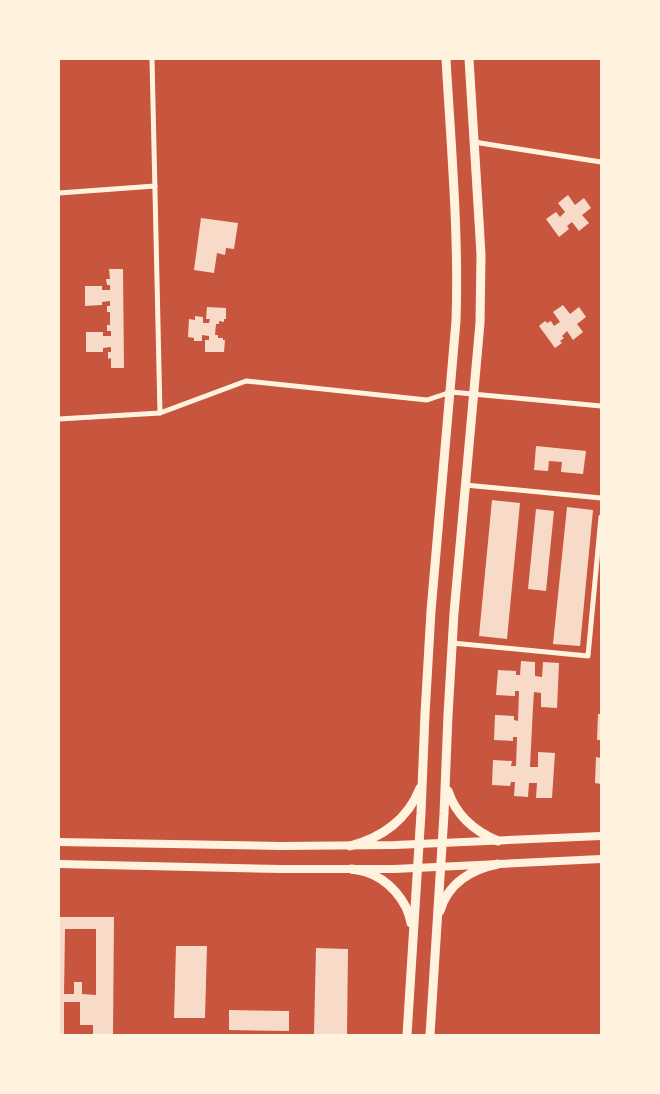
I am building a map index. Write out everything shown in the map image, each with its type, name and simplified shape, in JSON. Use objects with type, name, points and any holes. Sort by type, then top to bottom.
[{"type":"main road","points":[[407,1035],[431,611],[456,321],[457,255],[446,59]]},
{"type":"main road","points":[[430,1035],[446,783],[452,643],[480,322],[479,221],[469,59]]},
{"type":"main road","points":[[350,846],[370,840],[396,824],[415,800],[422,780]]},
{"type":"main road","points":[[446,783],[452,802],[464,819],[479,832],[498,840]]},
{"type":"main road","points":[[59,842],[350,846],[601,836]]},
{"type":"main road","points":[[59,864],[351,869],[417,868],[601,859]]},
{"type":"main road","points":[[436,936],[441,906],[448,893],[470,873],[498,864]]},
{"type":"main road","points":[[351,869],[367,872],[382,880],[394,890],[404,904],[410,919],[413,936]]},
{"type":"street","points":[[152,59],[160,413]]},
{"type":"street","points":[[474,142],[601,162]]},
{"type":"street","points":[[59,192],[155,186]]},
{"type":"street","points":[[59,418],[160,413],[246,381],[427,400],[450,392],[601,406]]},
{"type":"street","points":[[465,485],[601,498]]},
{"type":"street","points":[[452,643],[588,656],[601,517]]},
{"type":"building","points":[[568,195],[575,205],[584,198],[591,208],[582,215],[589,223],[579,231],[572,222],[567,226],[569,229],[559,237],[546,219],[556,212],[560,217],[565,212],[558,203]]},
{"type":"building","points":[[201,218],[238,223],[234,249],[226,248],[225,255],[217,253],[214,273],[194,270]]},
{"type":"building","points":[[109,269],[123,269],[124,368],[111,368],[111,358],[108,359],[108,352],[111,352],[111,347],[103,348],[103,352],[86,352],[86,332],[103,332],[103,336],[111,336],[111,331],[107,331],[107,325],[110,325],[110,312],[107,312],[107,306],[110,306],[110,301],[102,302],[102,305],[85,306],[85,286],[102,286],[102,290],[110,290],[110,285],[107,285],[106,279],[110,279]]},
{"type":"building","points":[[563,305],[570,314],[579,307],[586,317],[577,324],[583,332],[573,340],[567,331],[562,336],[564,338],[560,341],[562,343],[555,348],[539,326],[545,321],[547,323],[551,321],[554,326],[560,322],[553,312]]},
{"type":"building","points":[[207,307],[226,308],[226,319],[224,319],[224,322],[219,321],[219,324],[216,324],[215,335],[225,340],[224,352],[205,352],[205,340],[209,340],[209,336],[202,335],[202,341],[194,341],[194,338],[188,337],[189,319],[195,320],[195,316],[203,317],[203,323],[209,323],[210,319],[206,319]]},
{"type":"building","points":[[536,446],[586,451],[583,474],[561,472],[562,462],[549,461],[548,471],[534,470]]},
{"type":"building","points":[[492,500],[520,503],[507,639],[479,636]]},
{"type":"building","points":[[567,507],[593,510],[580,646],[553,644]]},
{"type":"building","points":[[536,509],[554,511],[546,591],[528,589]]},
{"type":"building","points":[[521,661],[535,662],[535,676],[542,677],[543,662],[559,663],[557,708],[541,707],[541,693],[534,692],[533,707],[530,767],[538,767],[538,752],[555,753],[552,798],[536,798],[537,783],[529,783],[528,797],[514,796],[515,782],[511,782],[510,786],[492,785],[493,760],[512,761],[511,766],[516,766],[517,737],[513,737],[513,741],[494,740],[495,715],[514,716],[514,720],[518,721],[519,691],[515,691],[515,696],[496,695],[498,670],[516,671],[516,675],[520,675]]},
{"type":"building","points":[[598,714],[601,714],[601,740],[597,740]]},
{"type":"building","points":[[596,757],[601,758],[601,784],[595,783]]},
{"type":"building","points":[[59,917],[114,917],[113,1035],[93,1035],[93,1025],[80,1025],[80,1002],[64,1002],[64,1035],[59,1035]],"holes":[[[65,929],[96,929],[96,995],[82,994],[82,982],[74,982],[74,994],[64,994]]]},
{"type":"building","points":[[176,946],[207,946],[205,1018],[174,1018]]},
{"type":"building","points":[[316,948],[348,949],[347,1035],[314,1034]]},
{"type":"building","points":[[229,1010],[289,1011],[289,1031],[229,1030]]}]
